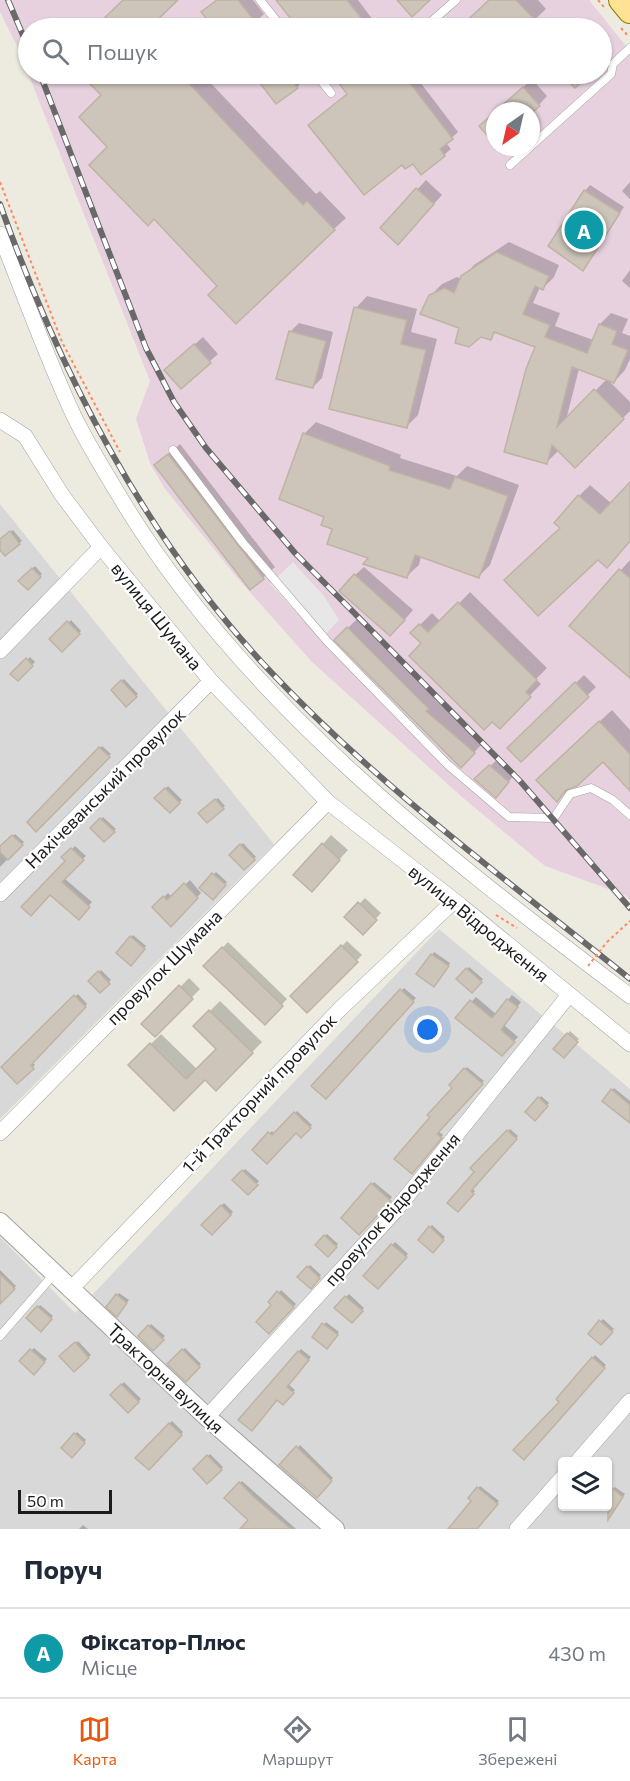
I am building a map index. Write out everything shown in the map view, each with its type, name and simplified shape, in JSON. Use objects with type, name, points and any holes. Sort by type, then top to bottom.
[{"type":"main road","points":[[621,0],[630,11]]},
{"type":"street","points":[[0,234],[64,394],[86,438],[136,522],[222,637],[281,704],[354,774],[588,966],[630,996]]},
{"type":"street","name":"вулиця Шумана","points":[[0,420],[25,436],[62,495],[101,547],[211,681],[328,802]]},
{"type":"street","points":[[0,651],[101,547]]},
{"type":"street","name":"Нахічеванський провулок","points":[[0,894],[211,681]]},
{"type":"street","name":"вулиця Відродження","points":[[328,802],[630,1044]]},
{"type":"street","name":"провулок Шумана","points":[[0,1132],[328,802]]},
{"type":"street","name":"1-й Тракторний провулок","points":[[70,1290],[341,1008],[454,901]]},
{"type":"street","name":"провулок Відродження","points":[[207,1417],[395,1210],[569,995]]},
{"type":"street","name":"Тракторна вулиця","points":[[0,1222],[207,1417],[335,1529]]},
{"type":"street","points":[[581,1457],[630,1401]]},
{"type":"street","points":[[517,1529],[558,1483]]},
{"type":"lane","points":[[260,0],[274,18]]},
{"type":"lane","points":[[435,18],[456,0]]},
{"type":"lane","points":[[612,69],[613,64],[630,48]]},
{"type":"lane","points":[[324,84],[331,93]]},
{"type":"lane","points":[[540,137],[600,84]]},
{"type":"lane","points":[[510,165],[519,156]]},
{"type":"lane","points":[[173,450],[243,543],[347,664],[489,803],[509,817],[554,818],[570,794],[591,788],[613,800],[630,815]]},
{"type":"lane","points":[[0,1336],[54,1275]]},
{"type":"path","points":[[0,182],[62,342],[120,452]]},
{"type":"path","points":[[588,966],[607,942],[630,921]]},
{"type":"shaded area","points":[[0,0],[589,0],[603,18],[18,18],[18,48],[0,12]]},
{"type":"shaded area","points":[[612,29],[630,51],[630,900],[625,895],[545,866],[462,797],[312,662],[240,581],[165,489],[150,463],[136,419],[150,381],[32,84],[612,84]]},
{"type":"shaded area","points":[[0,504],[274,844],[0,1119]]},
{"type":"shaded area","points":[[293,562],[324,596],[339,620],[321,639],[270,584]]},
{"type":"shaded area","points":[[439,929],[630,1089],[630,1529],[0,1529],[0,1237],[75,1313]]},
{"type":"building","points":[[123,0],[178,0],[159,18],[104,18]]},
{"type":"building","points":[[217,0],[238,0],[252,18],[206,18],[201,12]]},
{"type":"building","points":[[276,0],[347,0],[361,18],[290,18]]},
{"type":"building","points":[[397,0],[430,0],[412,17]]},
{"type":"building","points":[[489,0],[516,0],[533,18],[470,18]]},
{"type":"building","points":[[90,84],[189,84],[303,205],[307,201],[335,230],[236,324],[208,295],[217,286],[154,219],[148,226],[89,165],[107,147],[79,117],[101,95]]},
{"type":"building","points":[[261,84],[295,84],[298,88],[276,104]]},
{"type":"building","points":[[340,84],[411,84],[453,139],[440,149],[445,156],[421,175],[413,164],[405,169],[402,165],[364,195],[308,125],[347,94]]},
{"type":"building","points":[[523,87],[536,102],[506,102]]},
{"type":"building","points":[[486,120],[486,134],[479,126]]},
{"type":"building","points":[[416,188],[434,204],[398,245],[380,228]]},
{"type":"building","points":[[584,190],[620,213],[583,271],[548,246]]},
{"type":"building","points":[[497,252],[549,276],[543,290],[535,286],[523,314],[550,325],[545,337],[587,353],[599,324],[617,331],[612,344],[628,350],[614,383],[572,367],[557,427],[594,389],[624,419],[575,468],[552,445],[547,464],[504,452],[526,369],[535,347],[494,332],[491,340],[481,337],[469,347],[455,343],[459,328],[420,314],[429,295],[445,288],[454,293],[461,276]]},
{"type":"building","points":[[354,307],[407,320],[401,344],[426,350],[407,428],[329,409]]},
{"type":"building","points":[[289,331],[326,341],[313,388],[276,379]]},
{"type":"building","points":[[194,344],[211,363],[181,389],[164,370]]},
{"type":"building","points":[[303,433],[390,466],[389,470],[450,489],[455,477],[508,496],[479,578],[415,555],[407,578],[363,564],[368,558],[327,544],[332,529],[321,525],[324,517],[279,499]]},
{"type":"building","points":[[168,454],[264,579],[250,590],[154,465]]},
{"type":"building","points":[[630,482],[630,541],[607,568],[598,560],[538,616],[504,580],[560,528],[554,523],[578,495],[600,514]]},
{"type":"building","points":[[10,531],[20,544],[5,556],[0,550],[0,539]]},
{"type":"building","points":[[32,568],[41,577],[28,590],[18,581]]},
{"type":"building","points":[[619,569],[630,578],[630,678],[569,626]]},
{"type":"building","points":[[354,574],[405,620],[390,636],[339,591]]},
{"type":"building","points":[[458,602],[537,680],[526,692],[531,697],[500,729],[492,722],[484,730],[409,656],[421,643],[410,633],[419,624],[428,632]]},
{"type":"building","points":[[67,621],[80,634],[62,652],[49,639]]},
{"type":"building","points":[[347,627],[429,709],[426,711],[475,753],[461,768],[334,640]]},
{"type":"building","points":[[26,658],[33,666],[18,681],[10,674]]},
{"type":"building","points":[[121,680],[137,697],[126,707],[111,690]]},
{"type":"building","points":[[575,682],[589,697],[521,762],[507,748]]},
{"type":"building","points":[[599,721],[630,754],[630,791],[603,762],[577,786],[566,790],[557,802],[536,780]]},
{"type":"building","points":[[99,747],[110,757],[36,832],[27,822]]},
{"type":"building","points":[[489,765],[509,782],[496,798],[474,779]]},
{"type":"building","points":[[165,788],[180,803],[170,813],[154,798]]},
{"type":"building","points":[[215,799],[224,809],[207,823],[198,813]]},
{"type":"building","points":[[100,818],[115,832],[104,842],[90,828]]},
{"type":"building","points":[[12,835],[23,845],[8,860],[0,852],[0,846]]},
{"type":"building","points":[[322,843],[340,860],[312,892],[293,875]]},
{"type":"building","points":[[240,844],[255,860],[244,870],[229,855]]},
{"type":"building","points":[[71,848],[84,860],[62,882],[90,907],[79,920],[50,895],[31,916],[21,907],[65,861],[61,857]]},
{"type":"building","points":[[212,873],[226,885],[213,900],[199,888]]},
{"type":"building","points":[[184,883],[198,898],[171,927],[152,907],[163,896],[167,900]]},
{"type":"building","points":[[358,902],[377,920],[363,935],[344,917]]},
{"type":"building","points":[[130,936],[145,949],[131,966],[116,953]]},
{"type":"building","points":[[341,945],[358,962],[307,1013],[290,996]]},
{"type":"building","points":[[222,947],[283,1006],[265,1025],[203,966]]},
{"type":"building","points":[[431,954],[449,966],[434,987],[416,974]]},
{"type":"building","points":[[466,968],[482,982],[472,993],[456,979]]},
{"type":"building","points":[[98,971],[110,984],[100,993],[88,981]]},
{"type":"building","points":[[179,985],[193,999],[155,1037],[141,1024]]},
{"type":"building","points":[[400,989],[414,1002],[326,1099],[311,1086]]},
{"type":"building","points":[[74,995],[86,1007],[31,1065],[34,1069],[17,1084],[1,1067]]},
{"type":"building","points":[[507,999],[518,1007],[501,1030],[515,1042],[502,1056],[455,1018],[470,1000],[492,1018]]},
{"type":"building","points":[[209,1010],[253,1053],[216,1091],[205,1080],[174,1111],[128,1065],[150,1043],[186,1079],[216,1049],[193,1026]]},
{"type":"building","points":[[567,1033],[578,1042],[564,1058],[553,1049]]},
{"type":"building","points":[[464,1068],[483,1084],[437,1134],[442,1138],[412,1174],[394,1159],[430,1117],[427,1115],[452,1088],[449,1085]]},
{"type":"building","points":[[611,1089],[630,1105],[630,1123],[602,1101]]},
{"type":"building","points":[[538,1097],[548,1106],[535,1121],[525,1112]]},
{"type":"building","points":[[294,1112],[311,1128],[301,1138],[296,1133],[267,1164],[252,1150],[268,1132],[272,1135]]},
{"type":"building","points":[[507,1130],[517,1139],[471,1191],[474,1194],[458,1212],[447,1203],[474,1172],[470,1168]]},
{"type":"building","points":[[242,1170],[258,1185],[248,1195],[232,1180]]},
{"type":"building","points":[[371,1183],[391,1201],[359,1235],[341,1218]]},
{"type":"building","points":[[221,1205],[231,1215],[212,1235],[201,1225]]},
{"type":"building","points":[[429,1226],[444,1240],[433,1253],[418,1240]]},
{"type":"building","points":[[324,1235],[337,1247],[328,1257],[315,1245]]},
{"type":"building","points":[[391,1244],[407,1257],[378,1289],[363,1276]]},
{"type":"building","points":[[307,1266],[320,1278],[311,1289],[297,1277]]},
{"type":"building","points":[[0,1274],[15,1289],[0,1304]]},
{"type":"building","points":[[277,1291],[294,1307],[269,1334],[256,1322],[271,1305],[268,1302]]},
{"type":"building","points":[[116,1294],[127,1303],[117,1317],[106,1307]]},
{"type":"building","points":[[345,1296],[363,1311],[352,1323],[334,1308]]},
{"type":"building","points":[[37,1306],[52,1319],[41,1332],[26,1318]]},
{"type":"building","points":[[599,1320],[613,1332],[601,1345],[588,1334]]},
{"type":"building","points":[[322,1323],[338,1335],[327,1349],[312,1337]]},
{"type":"building","points":[[148,1325],[164,1340],[153,1351],[138,1336]]},
{"type":"building","points":[[75,1342],[89,1358],[74,1372],[59,1356]]},
{"type":"building","points":[[30,1349],[45,1362],[34,1375],[19,1361]]},
{"type":"building","points":[[182,1349],[200,1367],[186,1382],[167,1364]]},
{"type":"building","points":[[298,1351],[309,1360],[287,1387],[294,1393],[283,1405],[277,1400],[252,1431],[238,1420]]},
{"type":"building","points":[[592,1357],[605,1368],[524,1460],[513,1450],[559,1402],[556,1399]]},
{"type":"building","points":[[121,1384],[139,1402],[128,1413],[110,1395]]},
{"type":"building","points":[[169,1423],[182,1435],[149,1470],[135,1458]]},
{"type":"building","points":[[74,1433],[85,1443],[72,1458],[61,1448]]},
{"type":"building","points":[[296,1446],[332,1481],[317,1498],[279,1465]]},
{"type":"building","points":[[207,1455],[222,1470],[207,1484],[193,1469]]},
{"type":"building","points":[[239,1482],[291,1529],[240,1529],[248,1520],[224,1498]]},
{"type":"building","points":[[477,1487],[498,1504],[477,1529],[448,1529],[471,1501],[468,1498]]},
{"type":"building","points":[[612,1488],[623,1497],[608,1520],[608,1511],[612,1511]]},
{"type":"railway","points":[[8,0],[18,24]]},
{"type":"railway","points":[[44,84],[146,348],[174,402],[206,448],[295,553],[520,781],[630,908]]},
{"type":"railway","points":[[0,204],[50,330],[110,451],[145,509],[183,565],[224,619],[269,670],[354,753],[444,831],[630,979]]},
{"type":"place","name":"Фіксатор-Плюс","points":[[584,230]]}]
